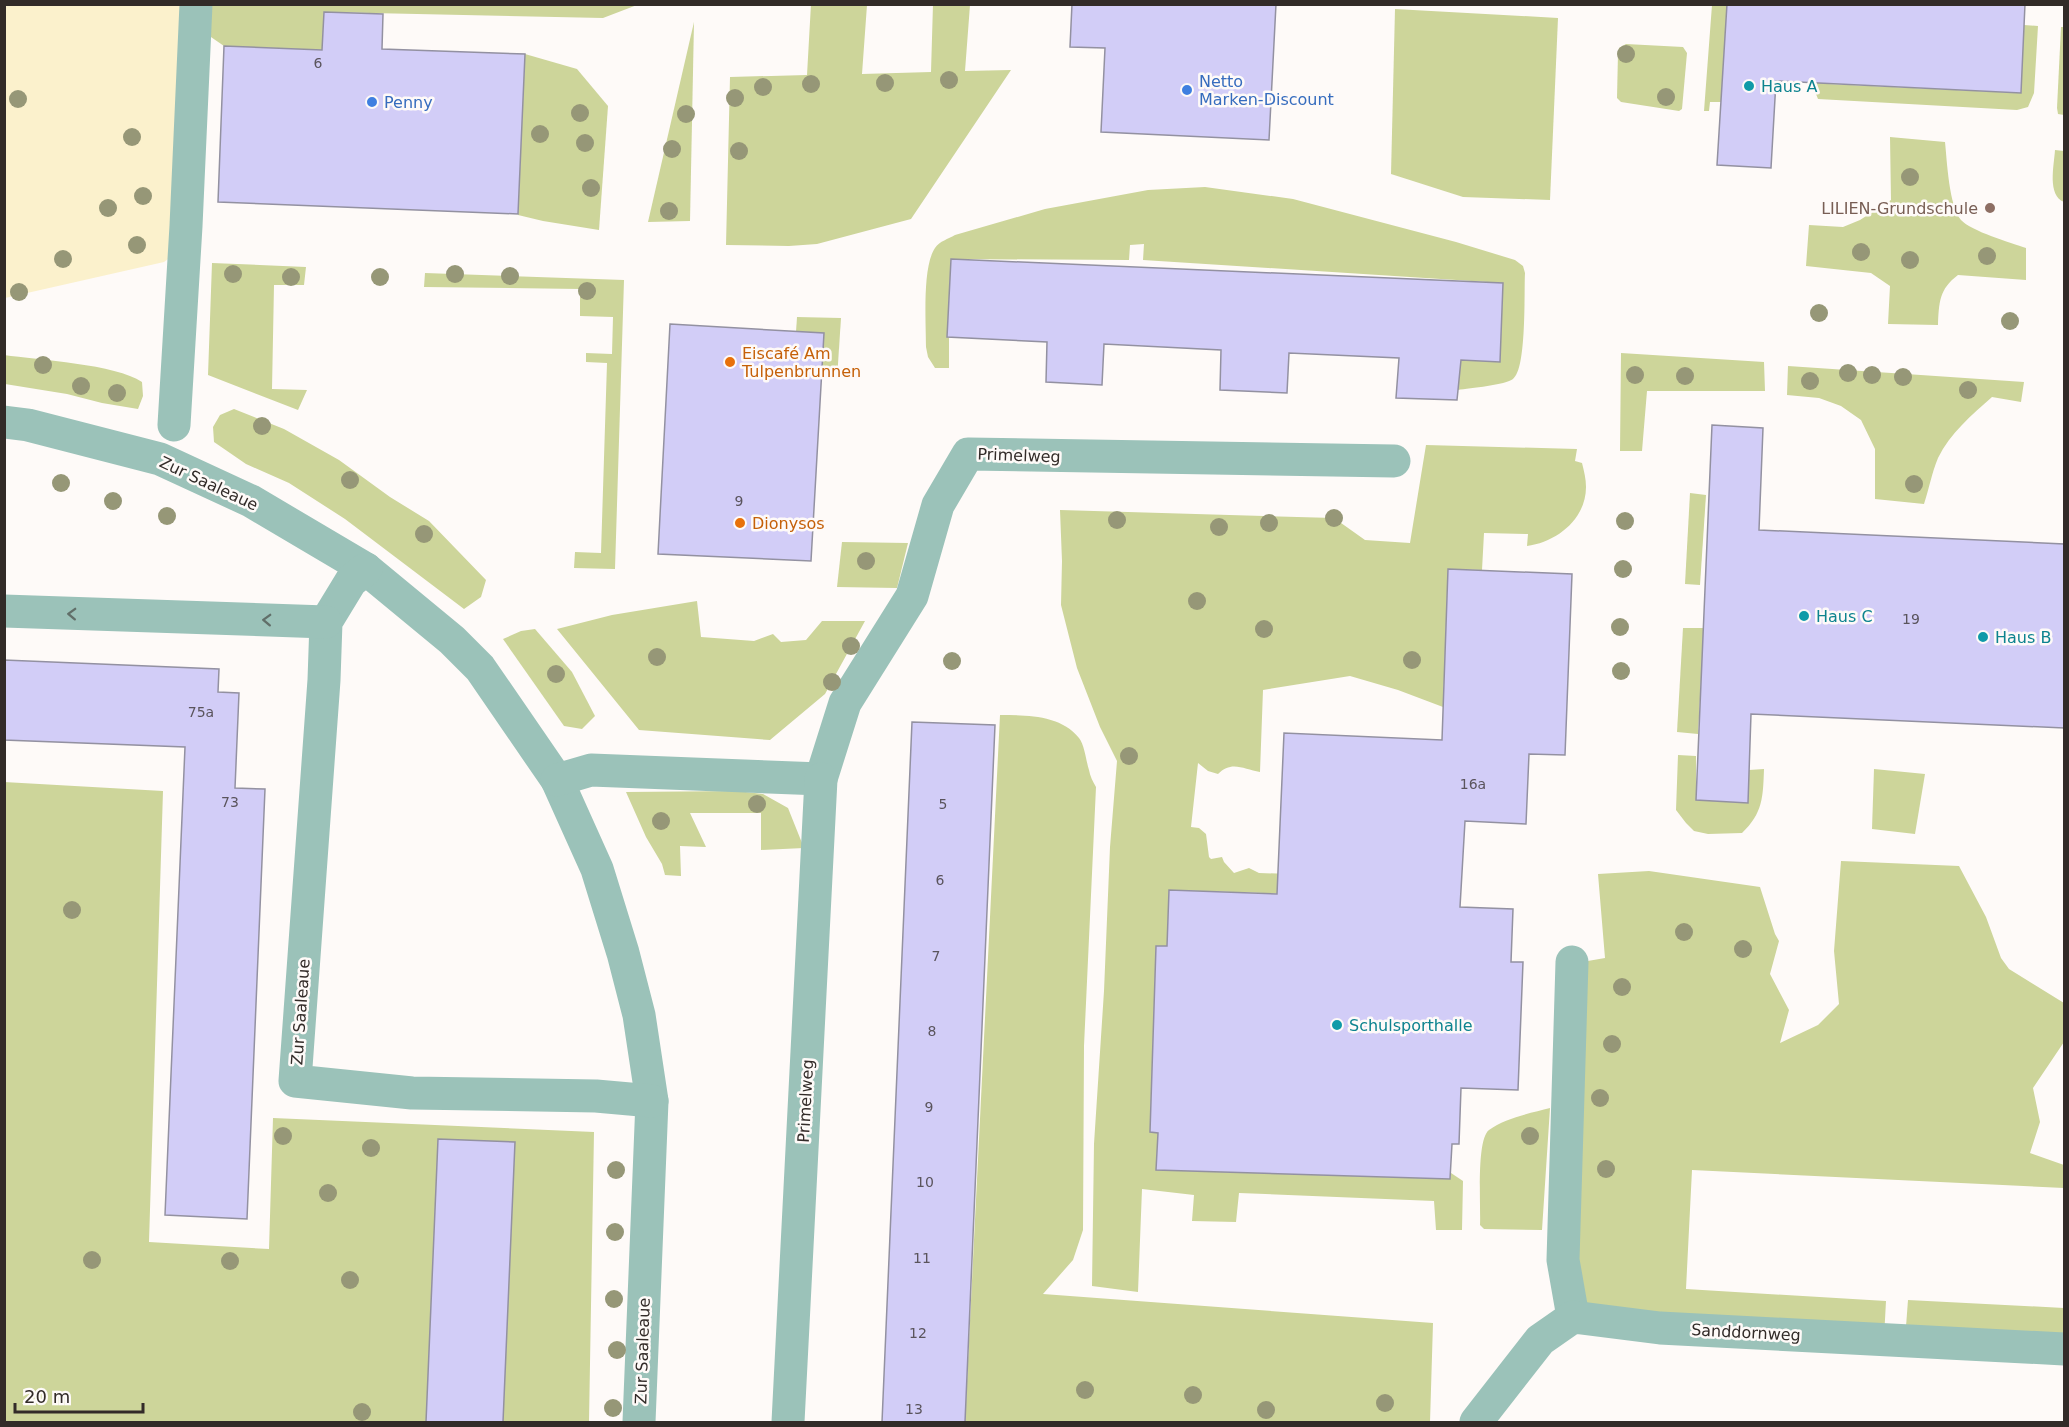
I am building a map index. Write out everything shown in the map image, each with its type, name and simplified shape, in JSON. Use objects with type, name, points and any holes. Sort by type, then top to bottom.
[{"type":"street","points":[[174,425],[186,226],[195,4]]},
{"type":"street","name":"Zur Saaleaue","points":[[4,422],[28,425],[160,459],[251,501],[366,569],[452,640],[480,668],[557,780],[597,869],[623,953],[639,1016],[652,1101],[639,1422]]},
{"type":"street","name":"Primelweg","points":[[788,1422],[821,779],[845,703],[912,596],[938,505],[968,454],[1394,461]]},
{"type":"street","name":"Zur Saaleaue","points":[[366,569],[351,581],[326,622],[324,680],[295,1081],[411,1093],[596,1096],[652,1101]]},
{"type":"street","points":[[4,611],[326,622]]},
{"type":"street","points":[[557,780],[591,770],[821,779]]},
{"type":"street","points":[[1476,1422],[1540,1340],[1573,1317],[1563,1260],[1572,962]]},
{"type":"street","name":"Sanddornweg","points":[[1573,1317],[1660,1328],[2064,1349]]},
{"type":"green space","points":[[811,4],[867,5],[862,74],[931,72],[933,4],[970,5],[965,71],[1011,70],[911,219],[817,244],[726,245],[730,77],[807,75]]},
{"type":"green space","points":[[209,5],[637,5],[603,18],[324,12],[322,50],[224,46],[208,35]]},
{"type":"green space","points":[[1712,5],[1727,5],[1721,102],[1710,102],[1709,111],[1704,111]]},
{"type":"green space","points":[[1395,9],[1558,18],[1550,200],[1463,197],[1391,174]]},
{"type":"green space","points":[[1819,11],[1828,84],[2020,93],[2024,25],[2038,26],[2034,93],[2028,107],[2017,110],[1818,99],[1816,94]]},
{"type":"green space","points":[[694,22],[690,221],[648,222]]},
{"type":"green space","points":[[2061,27],[2064,27],[2064,115],[2058,114],[2057,108]]},
{"type":"green space","points":[[1626,44],[1683,47],[1687,53],[1682,109],[1679,111],[1621,102],[1617,98],[1618,53],[1619,48]]},
{"type":"green space","points":[[525,54],[577,69],[608,106],[599,230],[518,215]]},
{"type":"green space","points":[[1890,137],[1945,142],[1949,183],[1954,205],[1961,220],[1973,228],[2026,248],[2026,280],[1958,275],[1947,286],[1941,297],[1938,325],[1888,324],[1890,286],[1871,273],[1806,266],[1809,225],[1843,227],[1860,220],[1891,200]]},
{"type":"green space","points":[[2055,150],[2064,151],[2064,202],[2055,193],[2053,187]]},
{"type":"green space","points":[[1205,187],[1293,199],[1515,260],[1523,266],[1525,273],[1523,346],[1521,361],[1513,379],[1503,383],[1458,390],[1459,359],[1500,362],[1503,283],[1143,260],[1144,244],[1130,245],[1129,260],[951,259],[947,337],[949,338],[949,368],[935,368],[928,357],[926,347],[926,281],[931,257],[935,248],[942,242],[955,235],[1045,209],[1148,190]]},
{"type":"green space","points":[[212,263],[306,267],[304,285],[274,285],[272,389],[307,390],[298,410],[208,375]]},
{"type":"green space","points":[[425,273],[624,280],[615,569],[574,568],[575,552],[601,553],[607,363],[586,362],[586,353],[612,354],[613,317],[580,316],[580,289],[424,287]]},
{"type":"green space","points":[[797,317],[841,318],[837,379],[821,377],[796,332]]},
{"type":"green space","points":[[1621,353],[1764,362],[1765,391],[1647,391],[1642,451],[1620,451]]},
{"type":"green space","points":[[4,355],[114,371],[142,382],[143,396],[138,409],[5,384]]},
{"type":"green space","points":[[1788,366],[2024,382],[2021,402],[1992,397],[1955,432],[1938,458],[1924,504],[1875,499],[1875,449],[1861,420],[1841,406],[1819,398],[1787,395]]},
{"type":"green space","points":[[234,409],[284,429],[339,460],[390,497],[429,521],[486,580],[481,597],[464,609],[345,519],[289,483],[246,464],[214,442],[213,427],[220,415]]},
{"type":"green space","points":[[1426,445],[1577,449],[1575,461],[1582,463],[1586,484],[1585,499],[1575,519],[1568,527],[1549,540],[1527,546],[1528,534],[1484,533],[1482,570],[1448,569],[1443,707],[1398,690],[1350,676],[1263,690],[1260,772],[1233,766],[1218,774],[1208,771],[1198,763],[1191,827],[1199,828],[1206,834],[1209,857],[1211,859],[1222,857],[1234,873],[1249,868],[1259,873],[1377,877],[1459,899],[1169,890],[1167,946],[1156,946],[1150,1132],[1158,1133],[1156,1170],[1450,1179],[1451,1173],[1463,1181],[1462,1230],[1436,1230],[1434,1201],[1239,1193],[1236,1222],[1192,1221],[1194,1195],[1142,1189],[1138,1292],[1092,1286],[1094,1144],[1110,847],[1117,761],[1100,727],[1077,668],[1061,605],[1060,510],[1334,518],[1365,540],[1410,543]]},
{"type":"green space","points":[[1690,493],[1706,495],[1700,585],[1685,584]]},
{"type":"green space","points":[[842,542],[908,543],[897,588],[837,587]]},
{"type":"green space","points":[[697,601],[701,637],[754,641],[773,634],[781,642],[806,640],[822,621],[865,621],[825,694],[770,740],[639,730],[557,629],[612,615]]},
{"type":"green space","points":[[1683,628],[1704,628],[1698,734],[1677,732]]},
{"type":"green space","points":[[535,629],[572,672],[595,716],[582,729],[564,726],[503,639],[521,631]]},
{"type":"green space","points":[[1000,715],[1043,718],[1072,730],[1081,741],[1096,787],[1084,1046],[1083,1230],[1073,1260],[1043,1294],[1433,1323],[1430,1422],[965,1422]]},
{"type":"green space","points":[[1678,755],[1696,756],[1696,800],[1748,803],[1749,770],[1764,769],[1758,811],[1742,833],[1708,834],[1694,831],[1686,823],[1676,810]]},
{"type":"green space","points":[[1874,769],[1925,774],[1915,834],[1872,829]]},
{"type":"green space","points":[[4,782],[163,791],[149,1242],[269,1249],[273,1118],[594,1132],[589,1422],[5,1422]]},
{"type":"green space","points":[[737,791],[763,794],[788,808],[804,848],[761,850],[761,813],[690,813],[706,847],[680,846],[681,876],[665,875],[662,864],[646,837],[626,792]]},
{"type":"green space","points":[[1841,861],[1959,866],[1986,917],[2001,958],[2009,969],[2064,1003],[2064,1042],[2033,1088],[2040,1122],[2030,1153],[2064,1165],[2064,1188],[1692,1170],[1686,1289],[1886,1301],[1884,1338],[1573,1317],[1582,962],[1605,958],[1598,874],[1649,871],[1760,887],[1779,941],[1770,974],[1789,1010],[1780,1043],[1818,1025],[1839,1004],[1834,951]]},
{"type":"green space","points":[[1550,1108],[1542,1230],[1484,1229],[1480,1225],[1480,1174],[1485,1136],[1489,1130],[1503,1122]]},
{"type":"green space","points":[[1908,1300],[2064,1308],[2064,1349],[1905,1340]]},
{"type":"sand","points":[[4,5],[192,5],[177,252],[164,262],[5,298]]},
{"type":"building","name":"Netto Marken-Discount","points":[[1072,4],[1276,4],[1269,140],[1101,132],[1105,48],[1070,47]]},
{"type":"building","points":[[1727,4],[2025,4],[2021,93],[1776,81],[1771,168],[1717,165]]},
{"type":"building","name":"Penny","points":[[324,12],[383,14],[382,49],[525,54],[518,214],[218,202],[224,46],[322,50]]},
{"type":"building","points":[[951,259],[1503,283],[1500,362],[1461,360],[1457,400],[1396,398],[1399,358],[1289,353],[1287,393],[1220,390],[1221,350],[1104,344],[1102,385],[1046,382],[1047,342],[947,337]]},
{"type":"building","points":[[670,324],[824,333],[811,561],[658,554]]},
{"type":"building","points":[[1712,425],[1763,428],[1759,530],[2064,544],[2064,728],[1751,714],[1748,803],[1696,800]]},
{"type":"building","name":"Schulsporthalle","points":[[1448,569],[1572,574],[1565,755],[1529,754],[1526,824],[1465,821],[1460,907],[1513,909],[1511,962],[1523,962],[1518,1090],[1461,1088],[1459,1144],[1452,1144],[1450,1179],[1156,1170],[1158,1133],[1150,1132],[1156,946],[1167,946],[1169,890],[1277,894],[1284,733],[1442,740]]},
{"type":"building","points":[[4,660],[219,669],[218,692],[239,693],[235,788],[265,789],[247,1219],[165,1215],[185,747],[4,740]]},
{"type":"building","points":[[912,722],[995,725],[965,1422],[882,1422]]},
{"type":"building","points":[[438,1139],[515,1142],[503,1422],[426,1422]]},
{"type":"place","name":"Haus A","points":[[1749,86]]},
{"type":"place","name":"Netto Marken-Discount","points":[[1187,90]]},
{"type":"place","name":"Penny","points":[[372,102]]},
{"type":"place","name":"LILIEN-Grundschule","points":[[1990,208]]},
{"type":"place","name":"Eiscafé Am Tulpenbrunnen","points":[[730,362]]},
{"type":"place","name":"Dionysos","points":[[740,523]]},
{"type":"place","name":"Haus C","points":[[1804,616]]},
{"type":"place","name":"Haus B","points":[[1983,637]]},
{"type":"place","name":"Schulsporthalle","points":[[1337,1025]]}]
